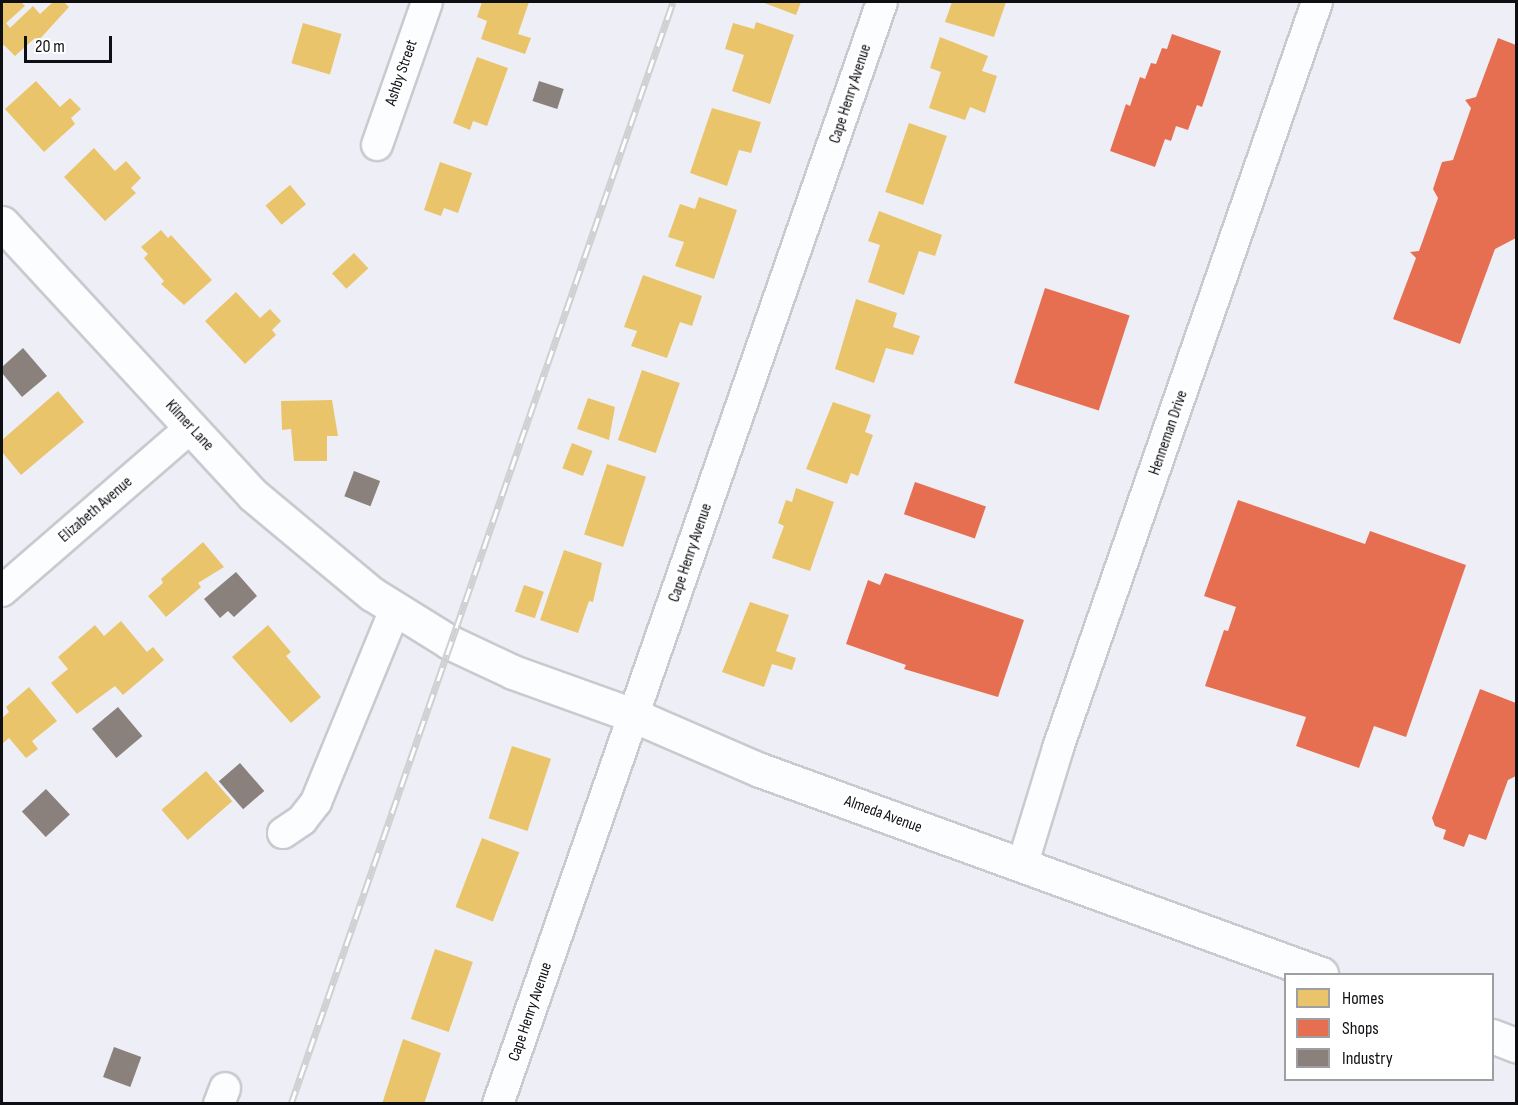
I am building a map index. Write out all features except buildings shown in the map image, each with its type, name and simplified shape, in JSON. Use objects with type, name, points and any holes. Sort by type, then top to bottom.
[{"type":"street","name":"Ashby Street","points":[[377,145],[427,2]]},
{"type":"street","name":"Cape Henry Avenue","points":[[498,1104],[882,2]]},
{"type":"street","name":"Henneman Drive","points":[[1022,866],[1058,748],[1317,2]]},
{"type":"street","name":"Kilmer Lane","points":[[2,223],[253,495],[301,539],[395,609],[450,642]]},
{"type":"street","name":"Elizabeth Avenue","points":[[2,591],[190,428]]},
{"type":"street","points":[[283,833],[302,820],[316,801],[395,609]]},
{"type":"street","name":"Almeda Avenue","points":[[450,642],[513,672],[635,716],[760,770],[1316,973]]},
{"type":"street","points":[[1494,1037],[1516,1045]]},
{"type":"railway","points":[[291,1104],[673,2]]}]
